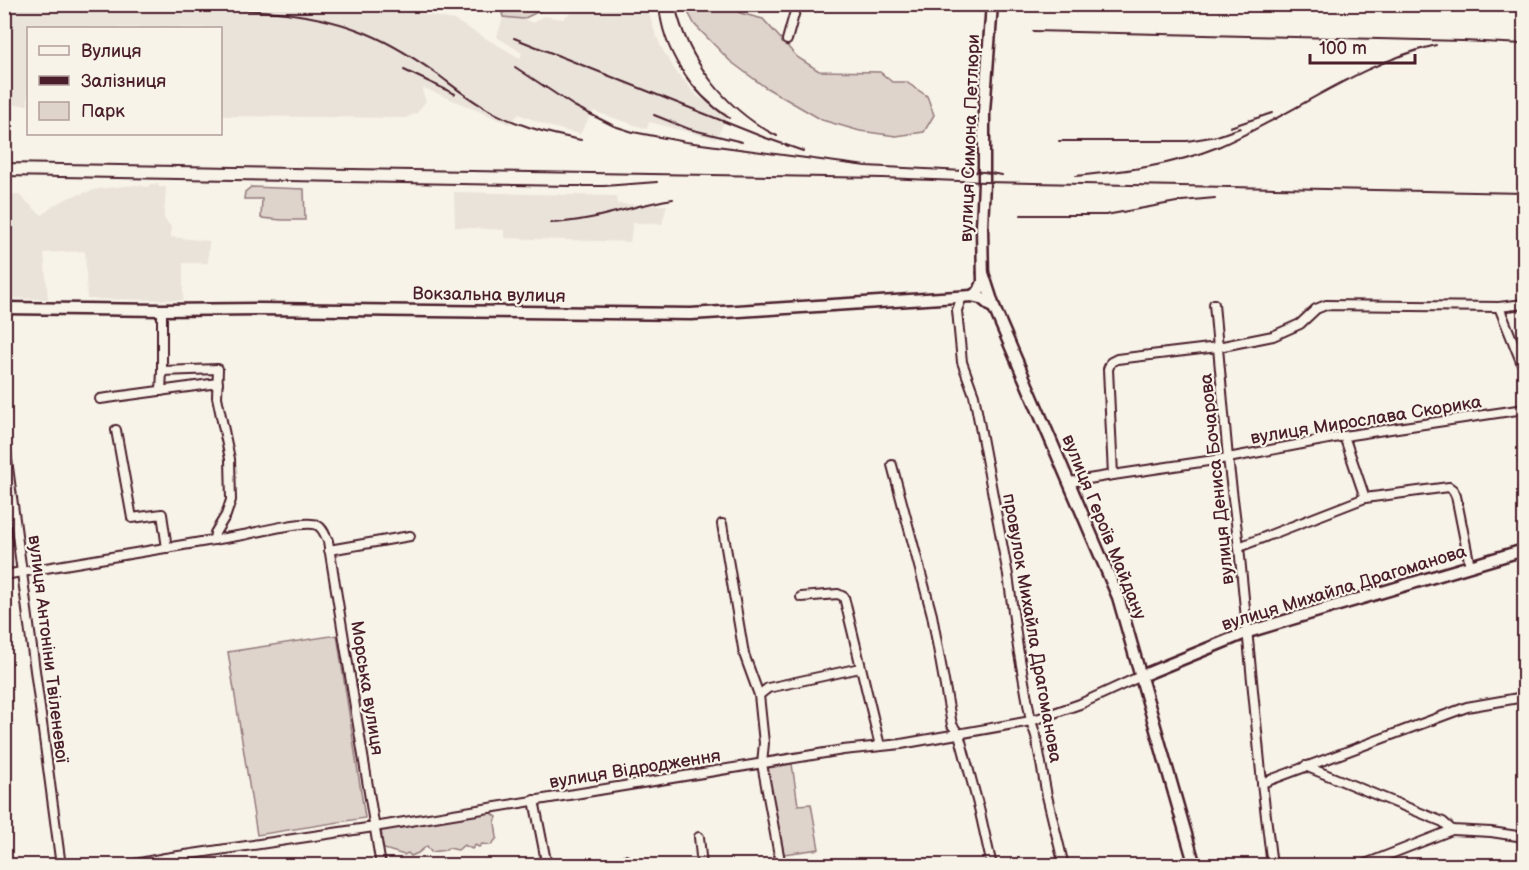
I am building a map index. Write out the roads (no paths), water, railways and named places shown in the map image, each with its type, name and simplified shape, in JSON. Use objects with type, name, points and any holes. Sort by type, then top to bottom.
[{"type":"street","points":[[788,40],[797,4]]},
{"type":"street","name":"вулиця Симона Петлюри","points":[[983,273],[984,112],[992,4]]},
{"type":"street","points":[[967,297],[979,291],[983,282],[983,273]]},
{"type":"street","name":"вулиця Героїв Майдану","points":[[983,273],[995,310],[1118,597],[1195,866]]},
{"type":"street","points":[[967,297],[981,298],[995,310]]},
{"type":"street","name":"Вокзальна вулиця","points":[[4,308],[691,314],[967,297]]},
{"type":"street","name":"провулок Михайла Драгоманова","points":[[967,297],[960,301],[957,310],[962,362],[974,395],[1006,565],[1017,648],[1031,721],[1041,756],[1047,796],[1064,866]]},
{"type":"street","name":"вулиця Дениса Бочарова","points":[[1214,303],[1228,458],[1272,866]]},
{"type":"street","points":[[1113,475],[1108,369],[1111,362],[1117,359],[1218,347],[1272,336],[1300,324],[1322,306],[1345,304],[1499,307],[1524,304]]},
{"type":"street","points":[[1499,307],[1524,369]]},
{"type":"street","points":[[161,391],[162,310]]},
{"type":"street","points":[[4,575],[214,540],[215,533],[231,500],[230,459],[217,397],[218,369],[162,371]]},
{"type":"street","points":[[100,399],[218,383]]},
{"type":"street","name":"вулиця Мирослава Скорика","points":[[1070,482],[1228,458],[1344,436],[1524,409]]},
{"type":"street","points":[[116,430],[132,518],[162,514],[167,548]]},
{"type":"street","points":[[1344,436],[1365,498]]},
{"type":"street","name":"вулиця Антоніни Твіленевої","points":[[4,437],[61,866]]},
{"type":"street","points":[[892,465],[932,615],[952,725],[959,734],[992,866]]},
{"type":"street","points":[[1239,547],[1365,498],[1449,487],[1456,496],[1470,566]]},
{"type":"street","name":"Морська вулиця","points":[[214,540],[274,528],[310,524],[317,525],[323,530],[328,540],[381,866]]},
{"type":"street","points":[[722,524],[744,654],[759,695],[764,743],[762,764],[781,866]]},
{"type":"street","points":[[329,550],[410,536]]},
{"type":"street","name":"вулиця Михайла Драгоманова","points":[[1141,676],[1248,632],[1524,550]]},
{"type":"street","points":[[801,597],[838,594],[844,597],[880,746]]},
{"type":"street","points":[[759,695],[768,688],[860,668]]},
{"type":"street","name":"вулиця Відродження","points":[[125,866],[843,750],[901,744],[1031,721],[1080,704],[1141,676]]},
{"type":"street","points":[[1262,783],[1467,707],[1524,697]]},
{"type":"street","points":[[1305,766],[1443,822],[1452,830]]},
{"type":"street","points":[[534,800],[547,866]]},
{"type":"street","points":[[1360,866],[1452,830],[1524,837]]},
{"type":"street","points":[[699,837],[702,866]]},
{"type":"railway","points":[[659,4],[666,38],[681,69],[702,96],[729,118]]},
{"type":"railway","points":[[675,4],[689,45],[711,81],[741,112],[777,136]]},
{"type":"railway","points":[[4,5],[243,10],[313,17],[358,30],[389,44],[494,113],[542,131],[581,140]]},
{"type":"railway","points":[[1033,31],[1524,44]]},
{"type":"railway","points":[[514,38],[803,151]]},
{"type":"railway","points":[[1076,176],[1148,167],[1183,159],[1218,147],[1352,77],[1407,54],[1436,45]]},
{"type":"railway","points":[[515,67],[574,106],[614,126],[633,132],[686,142],[866,166],[984,172],[1002,175]]},
{"type":"railway","points":[[404,70],[455,94]]},
{"type":"railway","points":[[1230,127],[1272,113]]},
{"type":"railway","points":[[654,115],[689,129],[742,142]]},
{"type":"railway","points":[[1059,141],[1187,141],[1217,136],[1240,128]]},
{"type":"railway","points":[[4,163],[883,178],[1524,193]]},
{"type":"railway","points":[[4,176],[570,186],[657,182]]},
{"type":"railway","points":[[1021,215],[1106,215],[1182,201],[1215,198]]},
{"type":"railway","points":[[551,223],[582,220],[673,199]]}]
